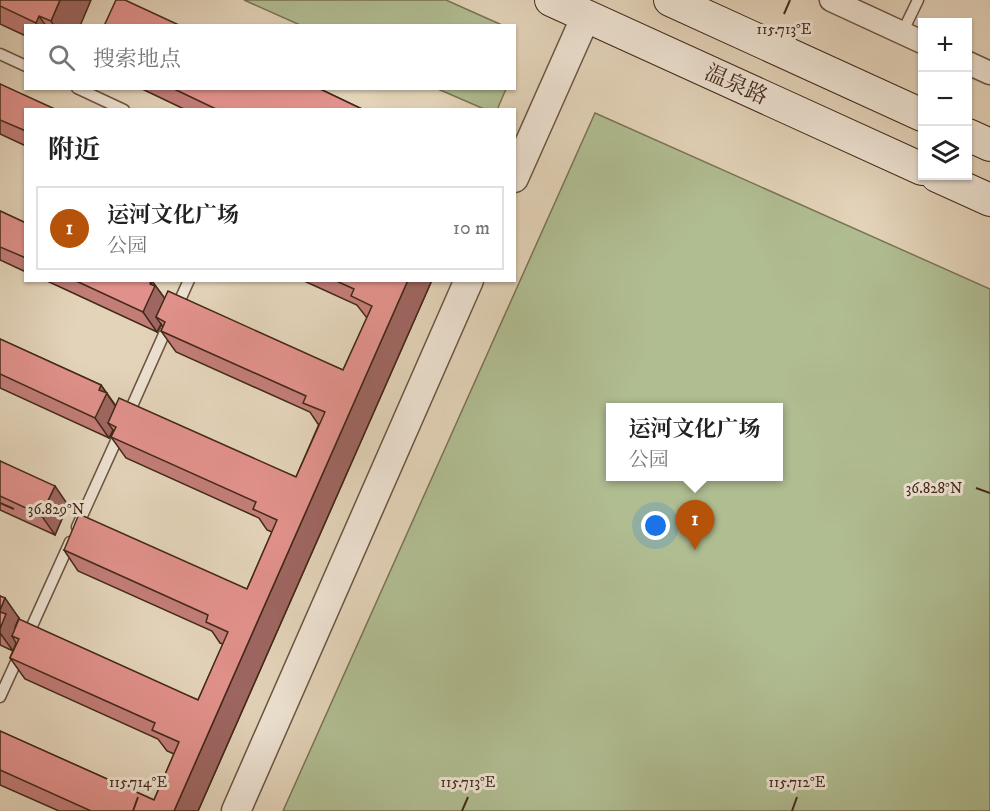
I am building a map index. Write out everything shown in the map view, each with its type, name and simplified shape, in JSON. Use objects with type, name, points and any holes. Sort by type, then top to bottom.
[{"type":"main road","name":"温泉路","points":[[551,0],[918,167]]},
{"type":"main road","points":[[670,0],[918,113]]},
{"type":"main road","points":[[972,137],[990,145]]},
{"type":"main road","points":[[946,180],[990,200]]},
{"type":"street","points":[[831,0],[912,38]]},
{"type":"street","points":[[516,174],[586,16]]},
{"type":"street","points":[[972,65],[990,73]]},
{"type":"street","points":[[236,811],[468,282]]},
{"type":"lane","points":[[912,38],[918,0]]},
{"type":"lane","points":[[0,54],[24,65]]},
{"type":"lane","points":[[82,90],[120,108]]},
{"type":"lane","points":[[0,697],[188,282]]},
{"type":"green space","points":[[244,0],[446,0],[500,24],[298,24]]},
{"type":"green space","points":[[440,90],[506,90],[498,108],[482,108]]},
{"type":"green space","points":[[595,113],[990,289],[990,811],[283,811]]},
{"type":"building","points":[[0,0],[60,0],[51,21],[39,16],[36,23],[0,6]]},
{"type":"building","points":[[116,0],[125,0],[177,24],[105,24]]},
{"type":"building","points":[[0,84],[53,108],[24,108],[24,130],[0,120]]},
{"type":"building","points":[[176,90],[322,90],[360,108],[214,108]]},
{"type":"building","points":[[0,211],[24,222],[24,257],[0,247]]},
{"type":"building","points":[[78,282],[150,282],[150,284],[155,286],[143,312]]},
{"type":"building","points":[[338,282],[407,282],[174,811],[91,811],[0,770],[0,731],[154,800],[179,742],[152,730],[155,723],[10,658],[19,639],[12,636],[19,619],[198,700],[228,632],[206,622],[208,615],[64,550],[79,514],[247,589],[277,520],[253,509],[256,502],[111,437],[116,427],[108,423],[119,398],[296,477],[325,412],[303,403],[306,396],[161,331],[165,322],[156,317],[168,291],[343,370],[372,306],[351,296],[354,289]]},
{"type":"building","points":[[0,339],[101,385],[99,390],[107,393],[95,418],[0,374]]},
{"type":"building","points":[[0,461],[55,486],[41,515],[0,496]]},
{"type":"building","points":[[0,596],[5,598],[0,610]]},
{"type":"building","points":[[0,612],[6,614],[0,629]]},
{"type":"place","name":"运河文化广场","points":[[695,550]]}]
